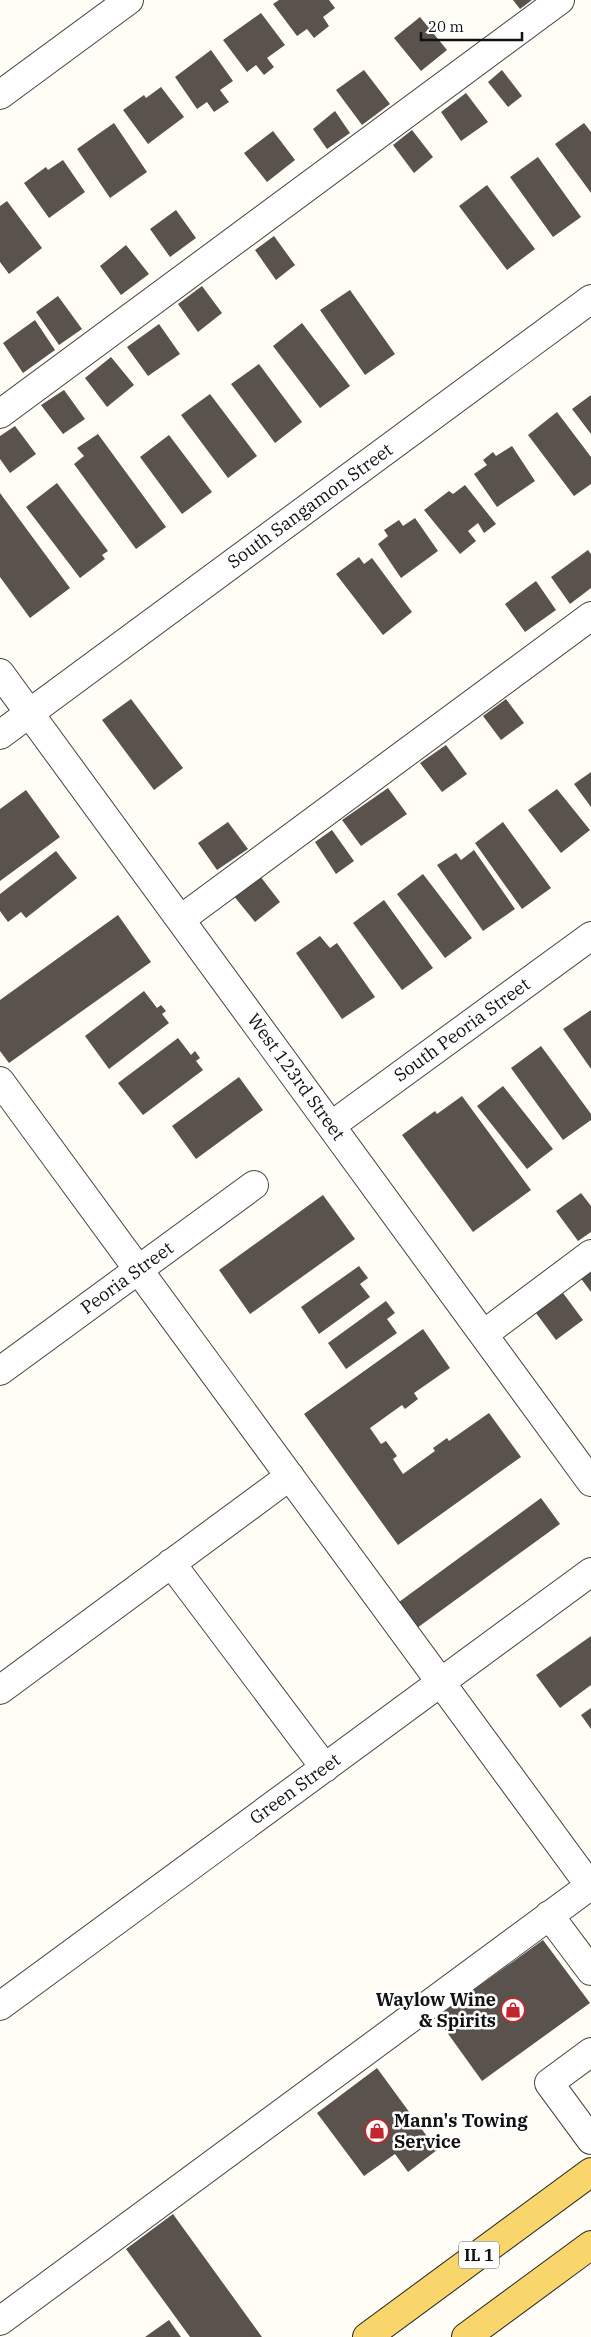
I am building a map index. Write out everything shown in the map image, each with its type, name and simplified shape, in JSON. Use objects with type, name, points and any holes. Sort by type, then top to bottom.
[{"type":"main road","name":"IL 1","points":[[367,2337],[591,2172]]},
{"type":"main road","points":[[466,2337],[591,2245]]},
{"type":"street","points":[[0,95],[129,0]]},
{"type":"street","points":[[0,414],[560,0]]},
{"type":"street","name":"South Sangamon Street","points":[[0,735],[591,299]]},
{"type":"street","points":[[180,919],[591,616]]},
{"type":"street","name":"West 123rd Street","points":[[0,673],[591,1482]]},
{"type":"street","name":"South Peoria Street","points":[[332,1125],[591,936]]},
{"type":"street","points":[[0,1081],[590,1885],[0,2321]]},
{"type":"street","name":"Peoria Street","points":[[0,1370],[254,1185]]},
{"type":"street","points":[[484,1334],[591,1254]]},
{"type":"street","points":[[0,1690],[290,1476]]},
{"type":"street","points":[[171,1563],[325,1768]]},
{"type":"street","name":"Green Street","points":[[0,2006],[591,1572]]},
{"type":"street","points":[[549,1915],[591,1971]]},
{"type":"street","points":[[591,2052],[548,2084],[591,2140]]},
{"type":"building","points":[[279,0],[329,0],[335,8],[323,17],[329,26],[314,38],[307,29],[297,36],[273,4]]},
{"type":"building","points":[[513,0],[532,0],[520,9]]},
{"type":"building","points":[[261,13],[285,45],[267,58],[274,67],[264,75],[256,65],[247,72],[223,40]]},
{"type":"building","points":[[420,17],[447,50],[421,71],[394,38]]},
{"type":"building","points":[[211,50],[233,81],[220,90],[229,102],[214,112],[207,102],[197,109],[175,77]]},
{"type":"building","points":[[364,70],[390,104],[362,125],[336,90]]},
{"type":"building","points":[[502,70],[522,96],[508,107],[488,82]]},
{"type":"building","points":[[161,87],[184,117],[148,144],[123,110],[144,95],[146,98]]},
{"type":"building","points":[[466,93],[488,122],[461,141],[441,112]]},
{"type":"building","points":[[335,111],[350,133],[327,149],[313,129]]},
{"type":"building","points":[[114,123],[147,172],[110,198],[77,149]]},
{"type":"building","points":[[584,123],[591,132],[591,193],[555,144]]},
{"type":"building","points":[[412,130],[433,157],[414,173],[393,145]]},
{"type":"building","points":[[273,131],[295,160],[267,182],[244,153]]},
{"type":"building","points":[[538,157],[581,217],[553,237],[510,177]]},
{"type":"building","points":[[63,160],[85,192],[49,218],[24,183],[46,167],[48,170]]},
{"type":"building","points":[[487,185],[535,249],[507,270],[459,206]]},
{"type":"building","points":[[7,201],[42,248],[9,274],[0,262],[0,206]]},
{"type":"building","points":[[176,210],[196,238],[170,257],[150,229]]},
{"type":"building","points":[[274,236],[295,265],[276,280],[255,250]]},
{"type":"building","points":[[126,245],[149,274],[121,295],[100,266]]},
{"type":"building","points":[[202,286],[222,313],[198,332],[178,304]]},
{"type":"building","points":[[350,290],[395,354],[365,375],[320,310]]},
{"type":"building","points":[[58,296],[82,329],[59,345],[36,312]]},
{"type":"building","points":[[35,320],[55,350],[23,373],[3,343]]},
{"type":"building","points":[[302,323],[350,386],[320,408],[273,346]]},
{"type":"building","points":[[159,324],[180,354],[148,376],[127,347]]},
{"type":"building","points":[[111,357],[134,385],[107,407],[85,378]]},
{"type":"building","points":[[259,364],[302,422],[275,443],[231,384]]},
{"type":"building","points":[[64,390],[85,419],[63,434],[41,405]]},
{"type":"building","points":[[210,394],[257,456],[228,478],[181,415]]},
{"type":"building","points":[[591,395],[591,434],[572,409]]},
{"type":"building","points":[[557,412],[591,457],[591,484],[574,496],[528,435]]},
{"type":"building","points":[[15,426],[36,454],[10,473],[0,459],[0,436]]},
{"type":"building","points":[[98,434],[166,527],[136,549],[74,464],[84,456],[77,448]]},
{"type":"building","points":[[169,435],[212,492],[182,514],[140,457]]},
{"type":"building","points":[[512,446],[535,481],[497,507],[474,474],[487,465],[483,460],[493,452],[496,456]]},
{"type":"building","points":[[57,483],[108,551],[102,555],[105,559],[80,578],[26,507]]},
{"type":"building","points":[[465,485],[496,524],[484,533],[478,523],[468,531],[476,541],[460,554],[424,510],[449,491],[453,494]]},
{"type":"building","points":[[0,493],[70,588],[30,618],[0,577]]},
{"type":"building","points":[[415,518],[438,551],[401,578],[378,544],[388,536],[384,530],[399,520],[403,526]]},
{"type":"building","points":[[588,550],[591,554],[591,588],[570,604],[551,577]]},
{"type":"building","points":[[359,557],[364,564],[372,558],[412,612],[383,635],[336,574]]},
{"type":"building","points":[[536,581],[556,610],[525,632],[505,604]]},
{"type":"building","points":[[131,699],[183,768],[154,790],[102,720]]},
{"type":"building","points":[[506,699],[524,723],[501,740],[483,716]]},
{"type":"building","points":[[446,745],[467,774],[442,792],[420,763]]},
{"type":"building","points":[[591,772],[591,807],[574,784]]},
{"type":"building","points":[[388,788],[407,814],[361,846],[342,820]]},
{"type":"building","points":[[557,789],[590,830],[561,853],[528,810]]},
{"type":"building","points":[[26,790],[60,837],[0,881],[0,809]]},
{"type":"building","points":[[228,822],[248,849],[217,870],[198,843]]},
{"type":"building","points":[[503,822],[551,888],[522,909],[475,843]]},
{"type":"building","points":[[332,830],[354,861],[336,874],[315,842]]},
{"type":"building","points":[[474,850],[515,909],[483,931],[437,865],[456,853],[461,860]]},
{"type":"building","points":[[56,851],[77,878],[26,918],[21,912],[8,922],[0,911],[0,894]]},
{"type":"building","points":[[423,874],[472,938],[445,958],[397,894]]},
{"type":"building","points":[[260,876],[280,902],[255,922],[233,895]]},
{"type":"building","points":[[384,900],[433,968],[402,990],[353,923]]},
{"type":"building","points":[[118,915],[151,962],[9,1063],[0,1051],[0,1000]]},
{"type":"building","points":[[320,936],[330,948],[337,943],[375,997],[342,1019],[296,953]]},
{"type":"building","points":[[144,991],[157,1008],[161,1005],[166,1011],[162,1014],[169,1023],[109,1069],[85,1036]]},
{"type":"building","points":[[591,1010],[591,1069],[563,1029]]},
{"type":"building","points":[[178,1038],[191,1055],[195,1051],[200,1058],[196,1061],[203,1070],[143,1115],[118,1083]]},
{"type":"building","points":[[541,1046],[591,1114],[591,1120],[563,1140],[511,1068]]},
{"type":"building","points":[[239,1077],[263,1110],[196,1159],[172,1126]]},
{"type":"building","points":[[503,1086],[553,1149],[527,1169],[477,1106]]},
{"type":"building","points":[[462,1096],[531,1190],[473,1232],[402,1135],[435,1111],[437,1114]]},
{"type":"building","points":[[581,1193],[591,1206],[591,1232],[578,1241],[556,1211]]},
{"type":"building","points":[[323,1195],[355,1239],[250,1314],[219,1270]]},
{"type":"building","points":[[359,1266],[368,1278],[360,1284],[370,1297],[319,1334],[301,1307]]},
{"type":"building","points":[[591,1268],[591,1292],[579,1276]]},
{"type":"building","points":[[563,1293],[583,1320],[556,1340],[536,1313]]},
{"type":"building","points":[[386,1301],[395,1313],[387,1319],[397,1333],[346,1369],[328,1343]]},
{"type":"building","points":[[423,1329],[450,1368],[414,1393],[418,1399],[405,1409],[402,1405],[370,1428],[381,1444],[386,1441],[397,1456],[393,1459],[403,1474],[435,1451],[433,1448],[447,1438],[449,1441],[489,1413],[521,1457],[398,1545],[304,1414]]},
{"type":"building","points":[[541,1498],[560,1524],[417,1628],[399,1602]]},
{"type":"building","points":[[591,1636],[591,1685],[560,1708],[536,1675]]},
{"type":"building","points":[[591,1708],[591,1729],[581,1715]]},
{"type":"building","name":"Waylow Wine & Spirits","points":[[543,1940],[590,2003],[482,2081],[436,2017]]},
{"type":"building","name":"Mann's Towing Service","points":[[377,2068],[437,2150],[408,2172],[395,2154],[364,2176],[317,2113]]},
{"type":"building","points":[[173,2214],[262,2337],[190,2337],[126,2249]]},
{"type":"building","points":[[169,2320],[181,2337],[145,2337]]},
{"type":"place","name":"Waylow Wine & Spirits","points":[[513,2010]]},
{"type":"place","name":"Mann's Towing Service","points":[[377,2131]]}]
